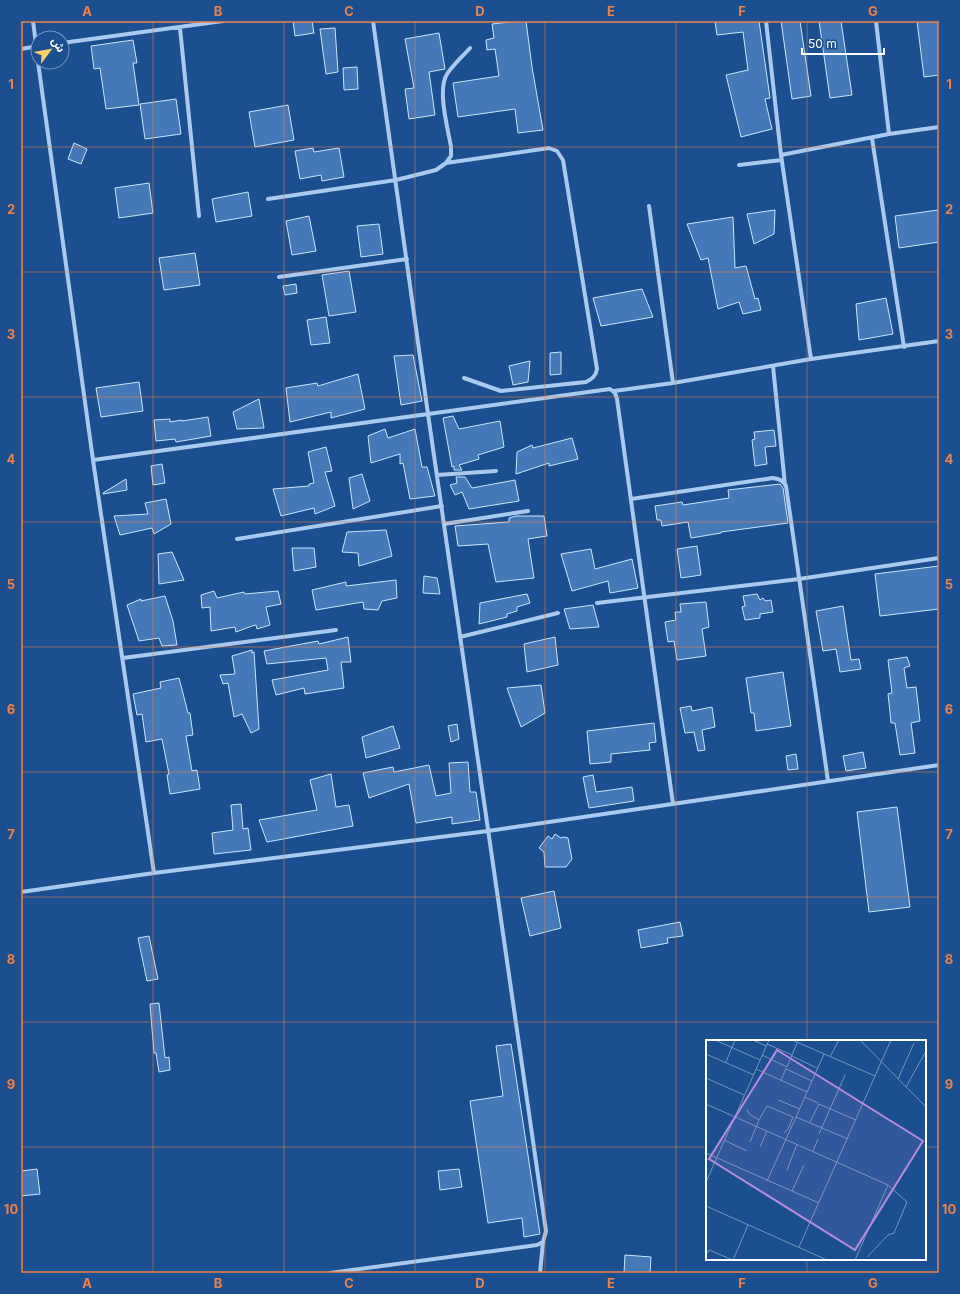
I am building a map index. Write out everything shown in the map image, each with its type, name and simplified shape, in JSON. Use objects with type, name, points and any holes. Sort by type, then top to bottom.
[{"type":"street","points":[[70,42],[223,21]]},
{"type":"street","points":[[373,21],[546,1231],[543,1242],[540,1273]]},
{"type":"street","points":[[766,21],[781,154],[811,359]]},
{"type":"street","points":[[876,21],[889,134]]},
{"type":"street","points":[[180,28],[199,216]]},
{"type":"street","points":[[268,199],[396,180],[436,170],[446,163],[451,156],[451,147],[442,91],[447,74],[470,48]]},
{"type":"street","points":[[39,70],[93,460],[154,872]]},
{"type":"street","points":[[781,154],[889,134],[939,127]]},
{"type":"street","points":[[872,138],[904,347]]},
{"type":"street","points":[[446,163],[549,148],[557,151],[564,160],[597,369],[596,374],[592,379],[586,382],[501,391],[464,378]]},
{"type":"street","points":[[739,165],[782,160]]},
{"type":"street","points":[[649,206],[673,383]]},
{"type":"street","points":[[279,277],[407,260]]},
{"type":"street","points":[[93,460],[603,389],[610,389],[614,391],[673,383],[811,359],[939,341]]},
{"type":"street","points":[[773,366],[785,485],[828,781]]},
{"type":"street","points":[[614,391],[617,399],[673,804]]},
{"type":"street","points":[[437,475],[496,471]]},
{"type":"street","points":[[631,499],[773,478],[779,479],[785,485]]},
{"type":"street","points":[[237,539],[442,506]]},
{"type":"street","points":[[444,524],[528,511]]},
{"type":"street","points":[[597,603],[644,596],[799,579],[939,558]]},
{"type":"street","points":[[460,636],[558,613]]},
{"type":"street","points":[[123,658],[336,630]]},
{"type":"street","points":[[21,892],[154,872],[488,831],[939,764]]},
{"type":"street","points":[[330,1273],[531,1246],[543,1242]]},
{"type":"building","points":[[293,21],[312,21],[314,33],[295,36]]},
{"type":"building","points":[[526,21],[543,130],[518,133],[515,109],[458,117],[453,83],[499,76],[495,49],[487,50],[486,40],[494,38],[492,24]]},
{"type":"building","points":[[715,21],[759,21],[770,98],[765,99],[772,129],[741,137],[726,75],[748,70],[743,32],[717,35]]},
{"type":"building","points":[[781,21],[800,21],[811,96],[792,99]]},
{"type":"building","points":[[819,21],[841,21],[852,95],[830,98]]},
{"type":"building","points":[[917,21],[939,21],[939,75],[924,77]]},
{"type":"building","points":[[335,28],[338,72],[326,74],[320,29]]},
{"type":"building","points":[[439,33],[445,69],[429,72],[435,115],[409,119],[405,89],[414,88],[405,39]]},
{"type":"building","points":[[133,40],[137,63],[133,63],[139,105],[106,109],[100,68],[94,69],[91,46]]},
{"type":"building","points":[[357,67],[358,89],[344,90],[343,68]]},
{"type":"building","points":[[176,99],[181,134],[145,139],[140,104]]},
{"type":"building","points":[[288,105],[294,140],[255,147],[249,112]]},
{"type":"building","points":[[74,143],[87,149],[81,164],[68,159]]},
{"type":"building","points":[[313,148],[314,152],[339,148],[344,177],[322,181],[321,175],[300,179],[295,151]]},
{"type":"building","points":[[149,183],[153,213],[119,218],[115,188]]},
{"type":"building","points":[[248,192],[252,216],[216,222],[212,199]]},
{"type":"building","points":[[775,210],[774,234],[754,244],[747,214]]},
{"type":"building","points":[[938,210],[939,242],[899,248],[895,216]]},
{"type":"building","points":[[309,216],[316,251],[292,255],[286,221]]},
{"type":"building","points":[[733,217],[735,268],[746,266],[755,299],[758,298],[761,310],[743,314],[739,302],[718,309],[708,258],[701,260],[687,224]]},
{"type":"building","points":[[379,224],[383,254],[361,257],[357,226]]},
{"type":"building","points":[[195,253],[200,285],[164,290],[159,258]]},
{"type":"building","points":[[349,271],[356,312],[329,316],[322,275]]},
{"type":"building","points":[[296,284],[297,293],[285,295],[283,286]]},
{"type":"building","points":[[642,289],[653,317],[601,326],[593,298]]},
{"type":"building","points":[[886,298],[893,334],[859,340],[856,304]]},
{"type":"building","points":[[326,317],[330,343],[311,345],[307,320]]},
{"type":"building","points":[[561,352],[561,374],[550,375],[550,353]]},
{"type":"building","points":[[413,355],[422,401],[401,405],[394,356]]},
{"type":"building","points":[[530,361],[528,382],[513,385],[509,366]]},
{"type":"building","points":[[358,374],[365,409],[331,418],[331,412],[290,422],[286,388],[317,383],[318,386]]},
{"type":"building","points":[[139,382],[143,411],[101,417],[96,388]]},
{"type":"building","points":[[259,399],[264,428],[237,429],[233,412]]},
{"type":"building","points":[[453,416],[459,429],[500,421],[504,447],[478,455],[479,459],[459,465],[462,470],[454,470],[454,466],[452,467],[443,418]]},
{"type":"building","points":[[208,417],[211,436],[176,442],[175,439],[156,441],[154,420],[170,419],[170,422]]},
{"type":"building","points":[[385,429],[388,438],[415,429],[422,467],[427,467],[435,496],[410,499],[403,463],[400,464],[400,454],[371,463],[368,436]]},
{"type":"building","points":[[774,430],[776,446],[765,447],[767,464],[755,466],[752,440],[755,439],[754,432]]},
{"type":"building","points":[[572,438],[578,459],[549,466],[549,463],[516,474],[517,452],[532,445],[533,448]]},
{"type":"building","points":[[326,447],[332,471],[325,472],[335,506],[315,514],[314,508],[281,516],[273,489],[309,486],[309,484],[314,483],[308,452]]},
{"type":"building","points":[[162,464],[165,483],[153,485],[151,466]]},
{"type":"building","points":[[362,474],[370,501],[353,509],[349,478]]},
{"type":"building","points":[[456,477],[465,477],[472,488],[515,480],[519,501],[469,509],[462,492],[455,495],[450,485],[457,483]]},
{"type":"building","points":[[126,479],[127,490],[103,494],[103,493]]},
{"type":"building","points":[[780,484],[783,488],[788,523],[721,532],[691,538],[688,522],[662,526],[661,520],[657,520],[655,506],[682,502],[683,505],[729,498],[728,490]]},
{"type":"building","points":[[166,499],[171,524],[154,534],[152,528],[120,535],[114,516],[148,514],[145,503]]},
{"type":"building","points":[[516,516],[544,516],[547,536],[528,539],[534,578],[496,582],[488,544],[458,546],[455,526],[509,522],[509,518]]},
{"type":"building","points":[[386,530],[392,556],[359,566],[358,553],[342,552],[347,532]]},
{"type":"building","points":[[697,546],[701,575],[681,578],[677,549]]},
{"type":"building","points":[[292,548],[314,548],[316,567],[294,571]]},
{"type":"building","points":[[591,549],[595,569],[632,559],[638,588],[610,593],[608,581],[572,591],[561,554]]},
{"type":"building","points":[[172,552],[184,580],[159,584],[158,554]]},
{"type":"building","points":[[939,566],[939,609],[880,616],[875,574]]},
{"type":"building","points":[[424,576],[437,578],[440,594],[423,593]]},
{"type":"building","points":[[396,580],[397,598],[382,601],[378,610],[364,609],[363,602],[316,610],[312,590],[346,582],[346,586]]},
{"type":"building","points":[[214,591],[217,598],[244,592],[245,594],[278,591],[281,604],[266,607],[270,625],[257,629],[256,625],[236,632],[235,627],[211,631],[210,607],[202,608],[201,595]]},
{"type":"building","points":[[527,594],[530,603],[517,607],[517,611],[507,614],[507,617],[479,624],[480,603]]},
{"type":"building","points":[[757,594],[760,600],[763,598],[765,601],[771,600],[773,612],[760,614],[760,618],[745,620],[742,607],[745,606],[743,596]]},
{"type":"building","points":[[165,596],[173,621],[177,645],[162,646],[159,638],[139,641],[127,605],[141,599],[141,601]]},
{"type":"building","points":[[706,602],[709,627],[702,629],[706,656],[677,660],[674,641],[668,642],[665,622],[676,620],[675,612],[681,612],[680,604]]},
{"type":"building","points":[[593,605],[599,627],[570,629],[564,609]]},
{"type":"building","points":[[843,606],[851,660],[859,659],[861,669],[840,672],[836,649],[823,651],[816,611]]},
{"type":"building","points":[[348,637],[351,662],[341,662],[344,688],[305,694],[304,688],[276,695],[272,680],[328,670],[326,658],[267,664],[264,651],[318,641],[319,644]]},
{"type":"building","points":[[555,637],[558,665],[527,672],[524,644]]},
{"type":"building","points":[[252,650],[252,653],[254,652],[259,729],[251,733],[242,714],[234,717],[228,683],[223,684],[220,675],[235,674],[232,656]]},
{"type":"building","points":[[907,657],[910,666],[904,668],[907,688],[916,687],[920,721],[911,723],[915,753],[900,755],[895,723],[891,723],[888,694],[892,693],[888,660]]},
{"type":"building","points":[[783,672],[791,726],[756,731],[754,713],[751,713],[746,678]]},
{"type":"building","points":[[179,678],[188,713],[190,713],[193,735],[186,736],[192,771],[197,770],[200,789],[170,794],[167,775],[169,774],[162,739],[146,742],[142,714],[137,715],[133,694],[161,688],[160,682]]},
{"type":"building","points":[[541,685],[545,713],[521,727],[507,688]]},
{"type":"building","points":[[691,706],[692,711],[712,707],[715,727],[702,730],[705,750],[698,751],[694,732],[685,733],[680,708]]},
{"type":"building","points":[[654,723],[656,742],[649,743],[650,750],[611,754],[611,762],[590,764],[587,731]]},
{"type":"building","points":[[457,724],[459,739],[451,742],[448,726]]},
{"type":"building","points":[[393,726],[400,748],[366,758],[362,737]]},
{"type":"building","points":[[863,752],[866,768],[846,771],[843,756]]},
{"type":"building","points":[[796,754],[798,769],[788,770],[786,756]]},
{"type":"building","points":[[468,762],[470,792],[476,792],[480,820],[452,824],[452,817],[416,823],[409,784],[369,798],[363,773],[393,767],[394,772],[429,765],[436,796],[451,793],[449,763]]},
{"type":"building","points":[[331,774],[336,807],[349,805],[353,826],[267,842],[259,820],[317,810],[310,780]]},
{"type":"building","points":[[593,775],[596,792],[632,787],[634,801],[589,808],[583,777]]},
{"type":"building","points":[[241,804],[243,829],[248,828],[251,850],[214,854],[212,833],[233,830],[231,805]]},
{"type":"building","points":[[897,807],[910,907],[869,912],[857,812]]},
{"type":"building","points":[[555,834],[561,838],[568,838],[572,859],[566,867],[545,867],[544,852],[539,848],[548,836],[552,839]]},
{"type":"building","points":[[554,891],[561,928],[530,936],[521,898]]},
{"type":"building","points":[[680,922],[683,936],[667,938],[668,943],[641,948],[638,930]]},
{"type":"building","points":[[149,936],[158,979],[147,981],[138,938]]},
{"type":"building","points":[[159,1003],[165,1058],[169,1057],[170,1070],[159,1072],[156,1053],[154,1053],[150,1004]]},
{"type":"building","points":[[511,1044],[540,1234],[524,1237],[522,1218],[488,1223],[470,1101],[503,1096],[496,1046]]},
{"type":"building","points":[[37,1169],[40,1194],[21,1196],[21,1171]]},
{"type":"building","points":[[459,1169],[462,1187],[440,1190],[438,1171]]},
{"type":"building","points":[[625,1255],[651,1257],[650,1273],[624,1273]]}]
